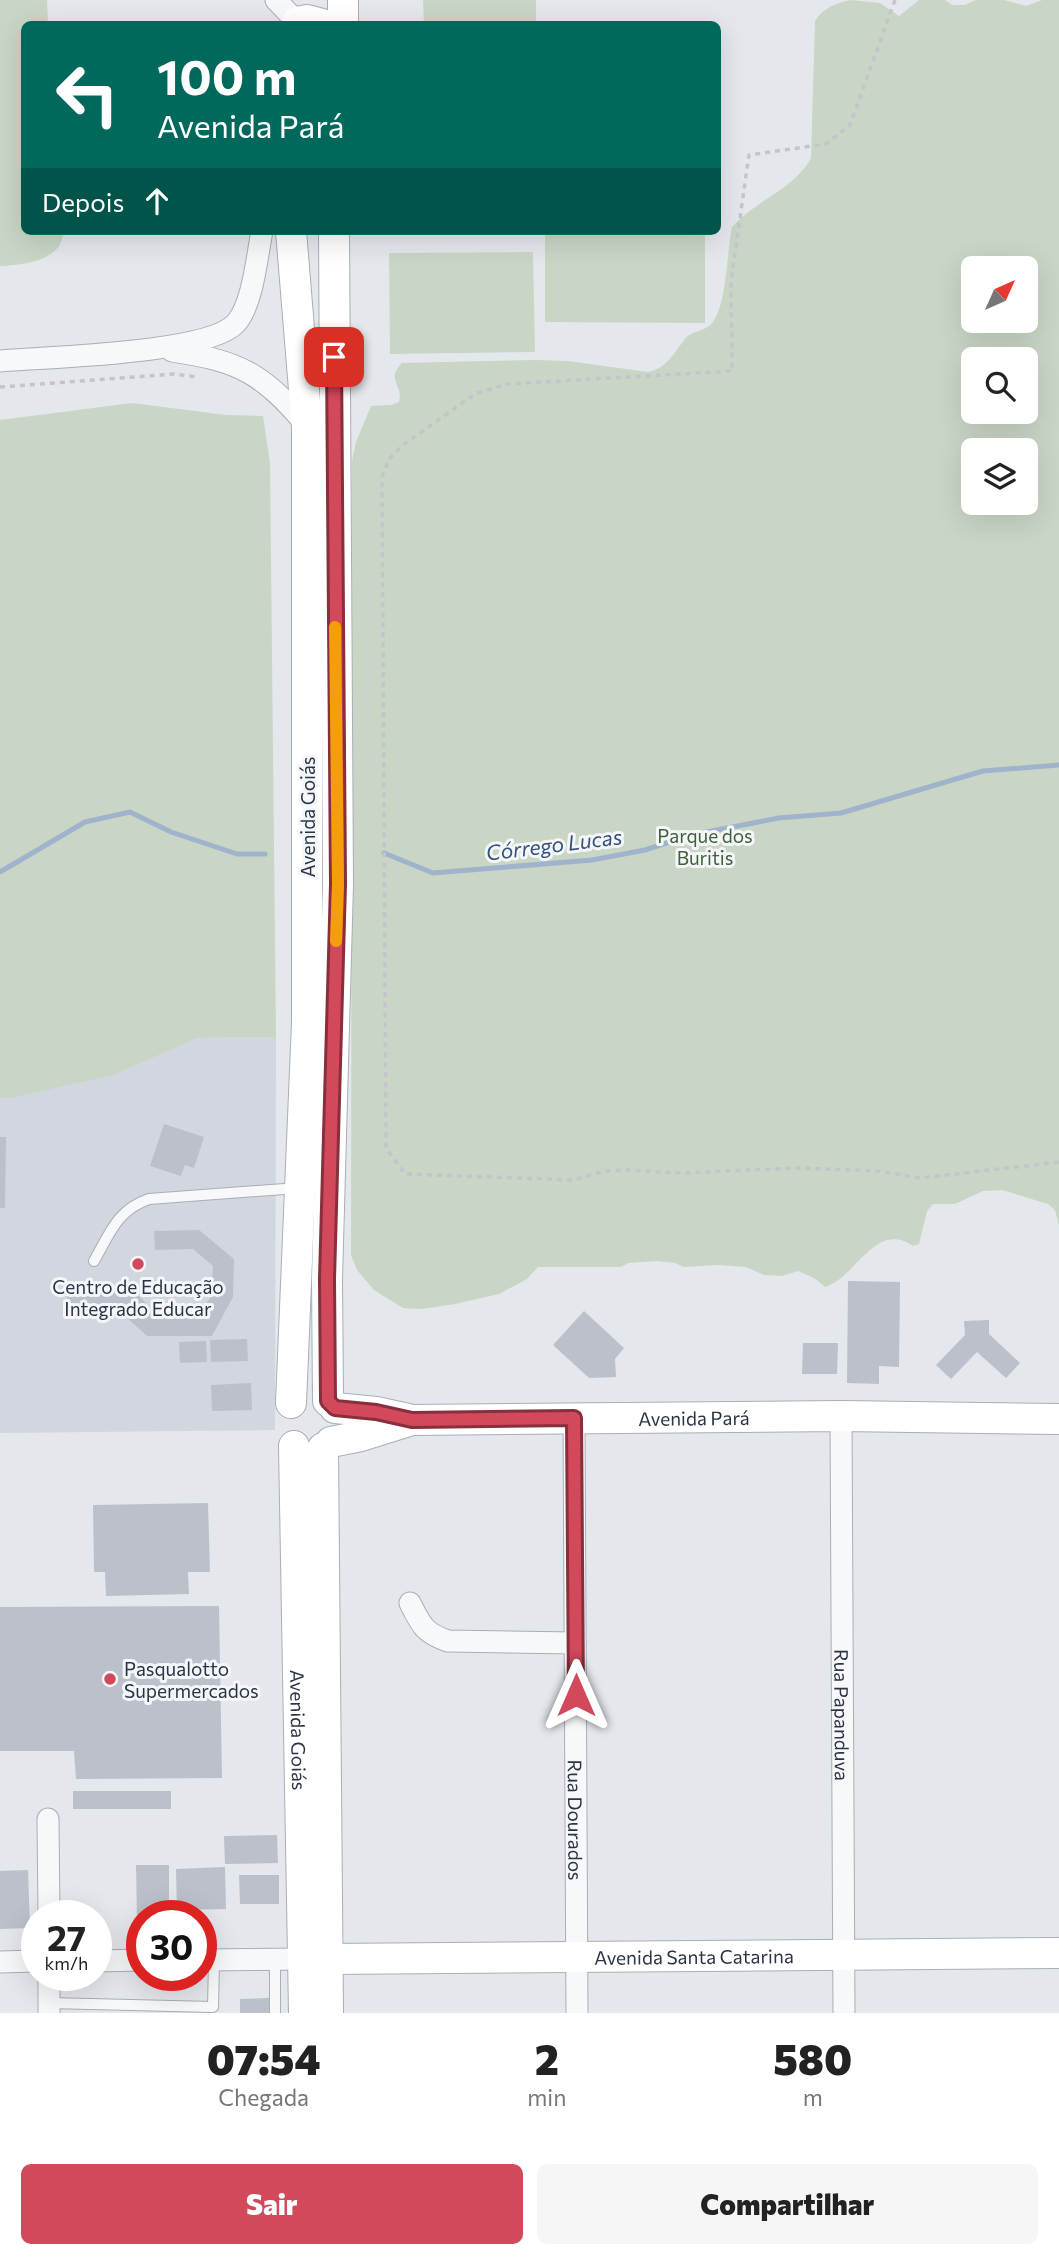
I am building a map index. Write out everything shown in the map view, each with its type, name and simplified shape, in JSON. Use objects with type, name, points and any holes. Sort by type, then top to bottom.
[{"type":"main road","points":[[343,0],[343,21]]},
{"type":"main road","name":"Avenida Goiás","points":[[290,235],[307,426],[307,1023],[291,1403]]},
{"type":"main road","name":"Avenida Goiás","points":[[331,1405],[327,1279],[338,884],[335,794],[334,235]]},
{"type":"main road","points":[[331,1405],[338,1427],[327,1445],[308,1451],[294,1446],[287,1438],[282,1420],[291,1403],[305,1396],[321,1397],[331,1405],[412,1420]]},
{"type":"main road","name":"Avenida Pará","points":[[327,1445],[412,1420],[841,1416],[1059,1419]]},
{"type":"main road","name":"Avenida Goiás","points":[[327,1445],[302,1959],[328,2013]]},
{"type":"main road","name":"Avenida Goiás","points":[[294,1446],[304,2013]]},
{"type":"main road","name":"Avenida Santa Catarina","points":[[302,1959],[1059,1953]]},
{"type":"street","points":[[276,0],[304,18]]},
{"type":"street","points":[[0,361],[156,349],[213,336],[236,323],[244,310],[261,235]]},
{"type":"street","points":[[156,349],[226,361],[251,373],[272,388],[307,426]]},
{"type":"street","name":"Rua Papanduva","points":[[841,1416],[844,2013]]},
{"type":"street","name":"Rua Dourados","points":[[574,1418],[578,2013]]},
{"type":"street","points":[[410,1603],[422,1628],[448,1641],[576,1643]]},
{"type":"street","points":[[48,1819],[48,1900]]},
{"type":"street","name":"Avenida Santa Catarina","points":[[217,1960],[302,1959]]},
{"type":"street","points":[[0,1962],[21,1961]]},
{"type":"lane","points":[[94,1261],[121,1215],[134,1204],[149,1199],[301,1188]]},
{"type":"lane","points":[[275,2013],[302,1959]]},
{"type":"lane","points":[[49,2008],[213,2007],[211,1991]]},
{"type":"path","points":[[895,0],[850,125],[826,144],[749,155],[731,281],[732,371],[491,387],[475,394],[403,445],[389,459],[383,477],[386,1148],[405,1174],[574,1180],[604,1171],[660,1173],[798,1168],[877,1171],[920,1178],[1059,1162]]},
{"type":"path","points":[[0,387],[174,374],[201,377]]},
{"type":"shaded area","name":"Centro de Educação Integrado Educar","points":[[276,1037],[275,1430],[0,1433],[0,1097],[10,1097],[197,1038]]},
{"type":"green space","points":[[0,0],[47,0],[48,21],[21,21],[21,235],[62,235],[57,249],[49,255],[30,262],[0,266]]},
{"type":"green space","points":[[423,0],[536,0],[536,21],[424,21]]},
{"type":"green space","name":"Parque dos Buritis","points":[[850,0],[880,3],[899,16],[919,0],[945,0],[952,5],[965,5],[976,0],[1004,0],[1026,6],[1042,0],[1059,0],[1059,1225],[1055,1210],[1048,1204],[1002,1190],[983,1191],[955,1204],[933,1204],[927,1211],[919,1244],[913,1246],[900,1240],[888,1240],[877,1245],[836,1282],[825,1287],[814,1278],[798,1271],[782,1276],[764,1275],[746,1267],[684,1267],[658,1261],[628,1263],[621,1267],[538,1267],[527,1279],[499,1294],[422,1309],[403,1308],[374,1290],[357,1270],[351,1255],[352,461],[356,442],[371,406],[399,402],[395,374],[402,363],[568,361],[648,372],[665,364],[690,334],[709,326],[721,304],[732,227],[751,210],[785,187],[804,169],[811,158],[815,21],[826,9]]},
{"type":"green space","points":[[545,235],[705,235],[705,323],[545,322]]},
{"type":"green space","points":[[533,252],[535,352],[390,354],[389,253]]},
{"type":"green space","points":[[132,403],[226,415],[263,416],[270,463],[276,1037],[197,1038],[113,1075],[10,1098],[0,1097],[0,420]]},
{"type":"building","points":[[164,1124],[204,1137],[194,1168],[185,1165],[181,1176],[150,1166]]},
{"type":"building","points":[[0,1137],[6,1137],[5,1208],[0,1208]]},
{"type":"building","points":[[199,1230],[234,1259],[233,1297],[212,1336],[147,1336],[126,1317],[68,1318],[67,1294],[135,1292],[158,1315],[196,1316],[211,1297],[213,1266],[193,1249],[155,1250],[154,1231]]},
{"type":"building","points":[[848,1281],[900,1282],[899,1367],[879,1366],[879,1384],[847,1383]]},
{"type":"building","points":[[584,1311],[624,1348],[615,1359],[616,1377],[589,1378],[553,1345]]},
{"type":"building","points":[[989,1320],[989,1334],[1020,1363],[1006,1378],[977,1352],[951,1379],[936,1365],[965,1335],[964,1321]]},
{"type":"building","points":[[247,1339],[248,1361],[211,1362],[210,1340]]},
{"type":"building","points":[[206,1341],[207,1362],[180,1363],[179,1342]]},
{"type":"building","points":[[803,1343],[838,1343],[837,1374],[802,1374]]},
{"type":"building","points":[[251,1383],[252,1410],[212,1411],[211,1385]]},
{"type":"building","points":[[208,1503],[210,1572],[188,1572],[189,1594],[106,1596],[105,1572],[94,1572],[93,1505]]},
{"type":"building","name":"Pasqualotto Supermercados","points":[[219,1606],[222,1778],[76,1779],[74,1751],[0,1751],[0,1607]]},
{"type":"building","points":[[73,1791],[171,1791],[171,1809],[73,1809]]},
{"type":"building","points":[[277,1835],[278,1863],[225,1864],[224,1836]]},
{"type":"building","points":[[136,1865],[169,1865],[169,1900],[137,1900]]},
{"type":"building","points":[[225,1867],[226,1909],[217,1909],[217,1900],[177,1900],[176,1869]]},
{"type":"building","points":[[28,1870],[29,1900],[21,1900],[21,1928],[0,1929],[0,1871]]},
{"type":"building","points":[[239,1875],[279,1875],[279,1904],[240,1904]]},
{"type":"building","points":[[269,1998],[269,2013],[240,2013],[240,1999]]},
{"type":"waterway","name":"Córrego Lucas","points":[[384,853],[433,873],[592,860],[645,850],[691,835],[779,818],[841,813],[983,771],[1059,765]]},
{"type":"waterway","name":"Córrego Lucas","points":[[0,872],[85,822],[130,812],[171,832],[237,854],[265,854]]},
{"type":"slow traffic","points":[[335,627],[338,884],[336,941]]},
{"type":"place","name":"Centro de Educação Integrado Educar","points":[[138,1264]]},
{"type":"place","name":"Pasqualotto Supermercados","points":[[110,1679]]},
{"type":"route","points":[[334,357],[335,794],[338,884],[327,1279],[328,1401],[335,1408],[376,1412],[412,1420],[574,1418],[576,1695]]}]
